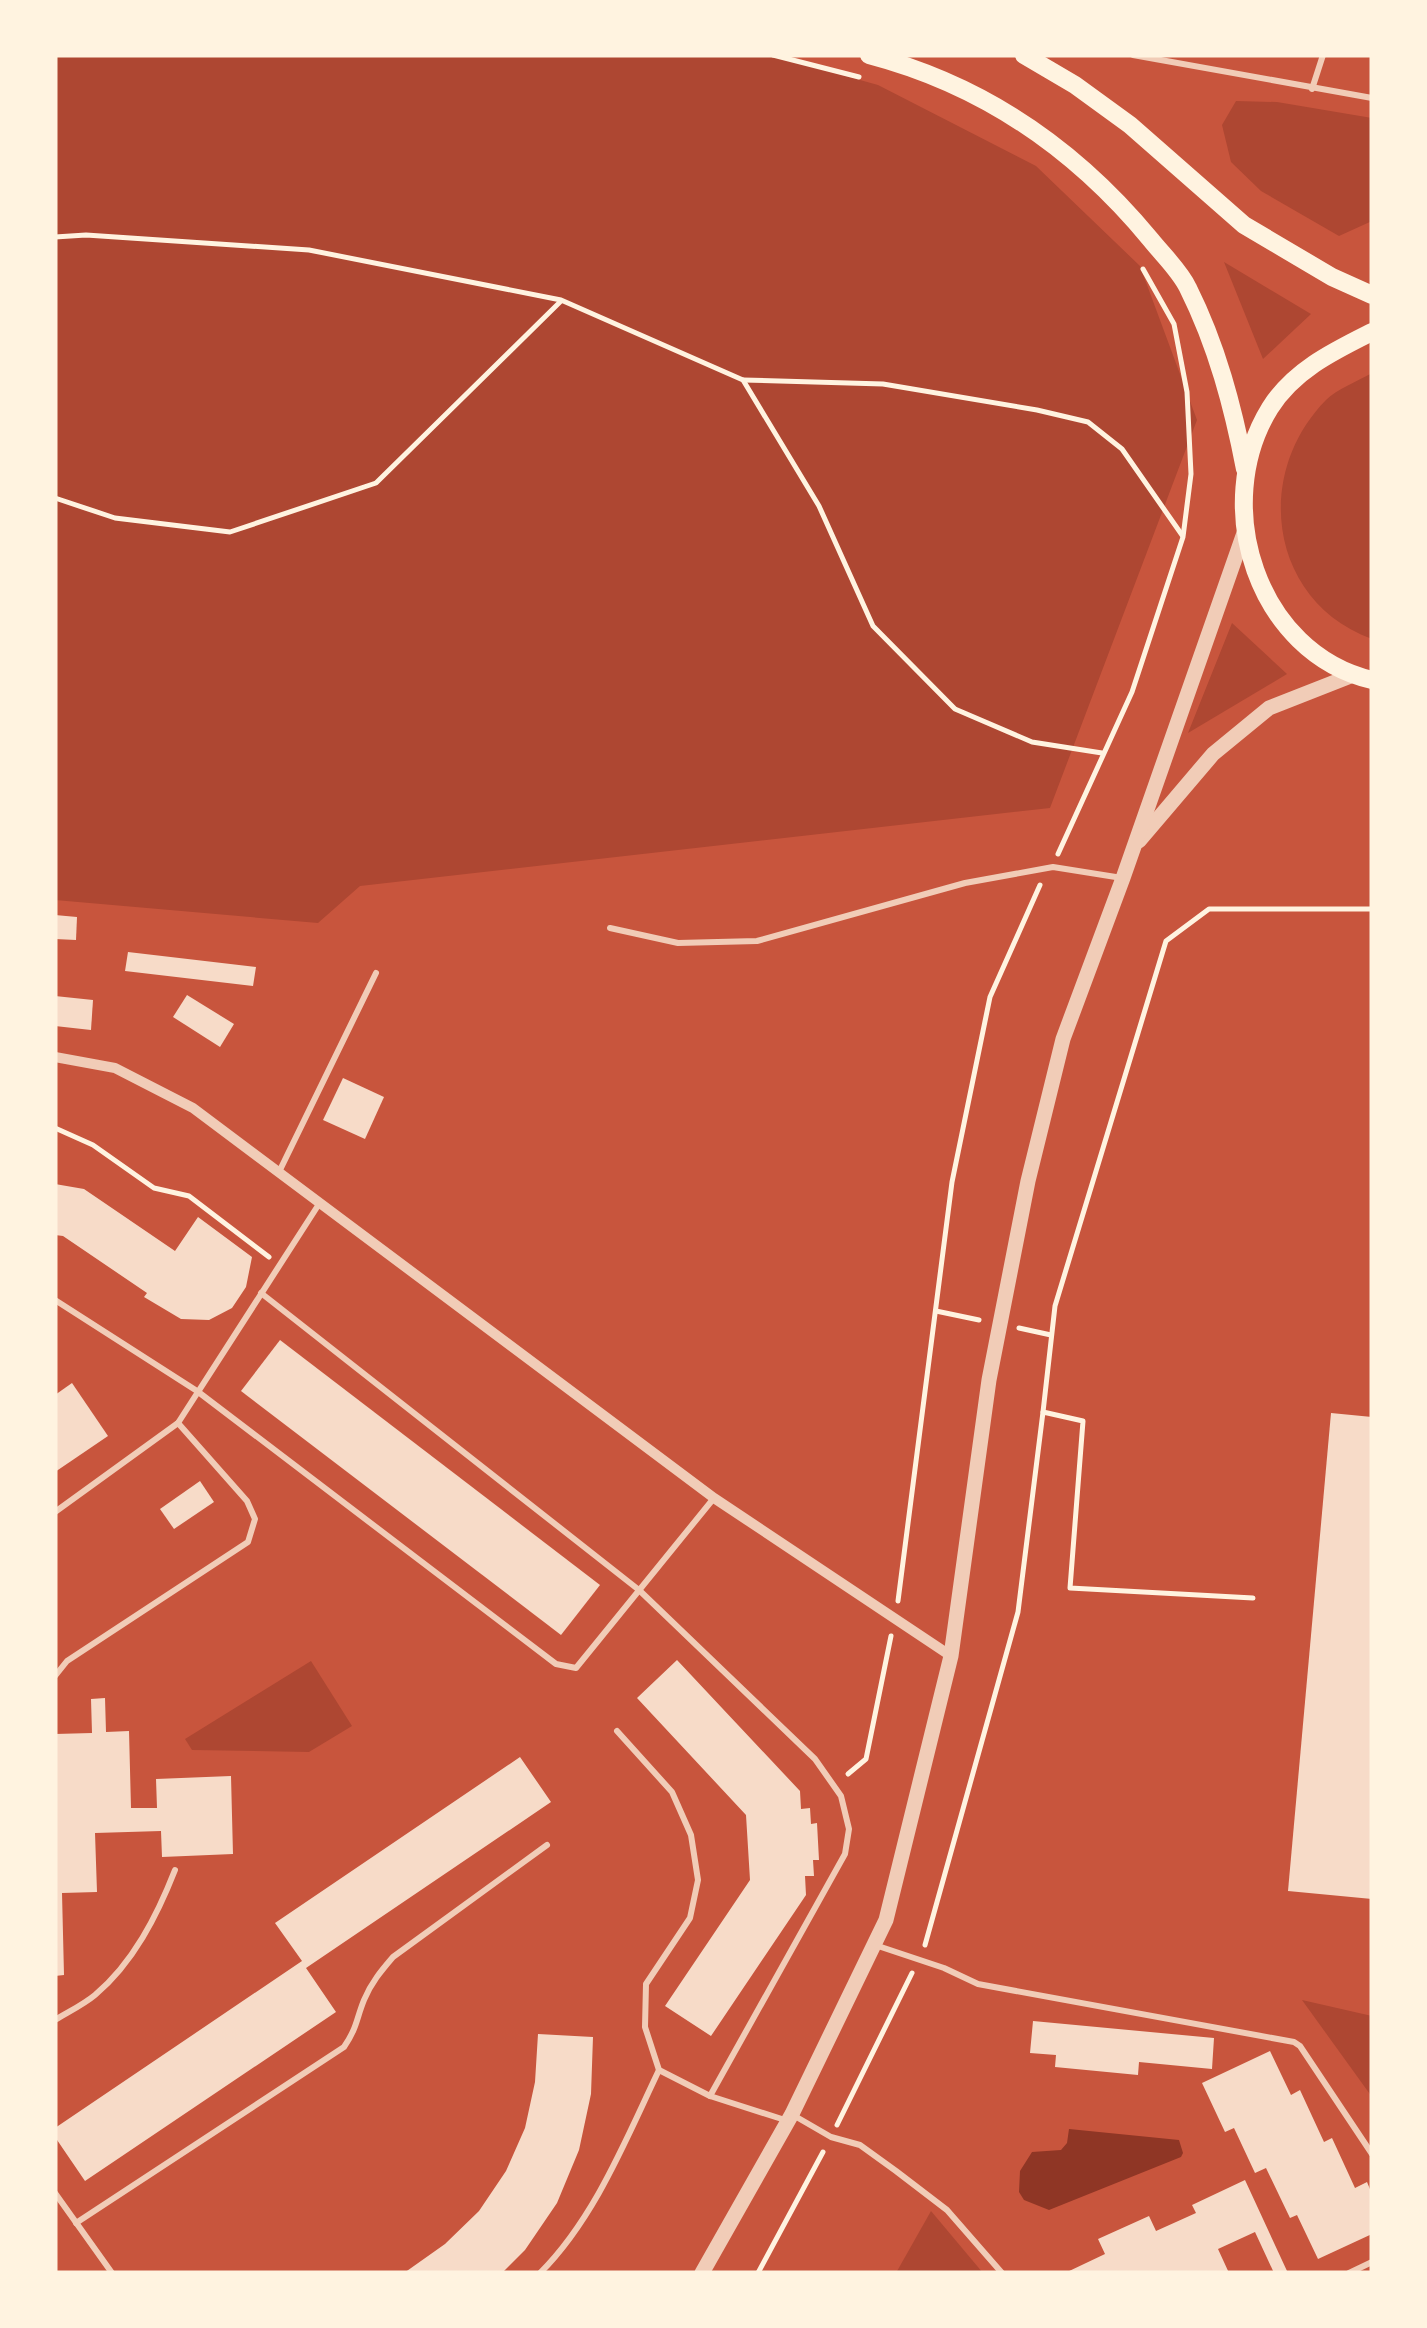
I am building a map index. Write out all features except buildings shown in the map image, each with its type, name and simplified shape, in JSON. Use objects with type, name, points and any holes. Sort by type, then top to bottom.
[{"type":"main road","points":[[869,55],[986,98],[1033,128],[1089,173],[1187,284],[1233,406],[1245,470],[1244,533],[1258,582],[1290,632],[1320,657],[1352,675],[1372,680]]},
{"type":"main road","points":[[1024,55],[1130,125],[1244,225],[1332,277],[1372,294]]},
{"type":"main road","points":[[1245,470],[1270,408],[1316,360],[1372,332]]},
{"type":"street","points":[[702,2273],[789,2117],[875,1945],[890,1904],[951,1656],[989,1380],[1028,1180],[1062,1039],[1134,848],[1244,533]]},
{"type":"street","points":[[1134,848],[1212,754],[1269,708],[1352,675]]},
{"type":"street","points":[[55,1057],[116,1068],[193,1108],[714,1498],[951,1656]]},
{"type":"lane","points":[[1134,55],[1372,98]]},
{"type":"lane","points":[[1312,89],[1322,55]]},
{"type":"lane","points":[[610,928],[678,944],[757,941],[948,888],[1052,867],[1123,878]]},
{"type":"lane","points":[[278,1174],[376,973]]},
{"type":"lane","points":[[55,1512],[178,1423],[319,1204]]},
{"type":"lane","points":[[262,1292],[639,1590],[815,1759],[841,1796],[849,1829],[845,1854],[710,2096]]},
{"type":"lane","points":[[55,1300],[198,1392],[556,1664],[576,1668],[714,1498]]},
{"type":"lane","points":[[55,1676],[68,1661],[248,1542],[255,1519],[248,1501],[178,1423]]},
{"type":"lane","points":[[540,2273],[561,2252],[610,2172],[658,2070],[645,2028],[646,1984],[690,1918],[698,1880],[692,1835],[672,1792],[616,1731]]},
{"type":"lane","points":[[76,2224],[344,2047],[358,2026],[363,2002],[374,1979],[393,1957],[547,1846]]},
{"type":"lane","points":[[55,2020],[94,1996],[126,1962],[160,1908],[175,1870]]},
{"type":"lane","points":[[875,1945],[978,1984],[1294,2042],[1372,2154]]},
{"type":"lane","points":[[658,2070],[710,2096],[789,2117],[831,2137],[860,2145],[947,2210],[1002,2273]]},
{"type":"lane","points":[[55,2193],[112,2273]]},
{"type":"lane","points":[[1349,2273],[1372,2262]]},
{"type":"path","points":[[773,55],[876,81]]},
{"type":"path","points":[[55,237],[86,235],[309,250],[562,300],[743,380],[883,384],[1088,422],[1122,449],[1183,537]]},
{"type":"path","points":[[834,1786],[866,1760],[905,1566],[952,1182],[990,997],[1032,896],[1052,867],[1132,692],[1183,537],[1191,474],[1187,392],[1174,324],[1141,264]]},
{"type":"path","points":[[55,498],[115,518],[230,532],[376,483],[562,300]]},
{"type":"path","points":[[743,380],[819,506],[873,626],[955,709],[1032,742],[1102,753]]},
{"type":"path","points":[[758,2273],[919,1960],[1018,1612],[1055,1306],[1166,941],[1209,909],[1372,910]]},
{"type":"path","points":[[55,1128],[93,1144],[154,1188],[189,1196],[280,1264]]},
{"type":"path","points":[[1043,1412],[1083,1421],[1070,1588],[1253,1598]]},
{"type":"shaded area","points":[[55,55],[770,55],[878,85],[1036,166],[1140,266],[1197,420],[1050,808],[360,886],[318,923],[55,900]]},
{"type":"shaded area","points":[[1236,101],[1277,102],[1372,118],[1372,221],[1339,236],[1261,191],[1231,162],[1222,125]]},
{"type":"shaded area","points":[[1224,262],[1311,314],[1263,359]]},
{"type":"shaded area","points":[[1372,373],[1372,639],[1338,621],[1311,597],[1293,567],[1283,534],[1281,499],[1288,464],[1303,430],[1326,400]]},
{"type":"shaded area","points":[[1232,623],[1287,674],[1188,733]]},
{"type":"shaded area","points":[[311,1661],[352,1726],[309,1752],[192,1750],[185,1739]]},
{"type":"shaded area","points":[[1302,2000],[1372,2016],[1372,2097]]},
{"type":"shaded area","points":[[1069,2129],[1179,2140],[1183,2153],[1049,2210],[1024,2200],[1019,2192],[1020,2171],[1032,2152],[1061,2150],[1067,2143]]},
{"type":"shaded area","points":[[931,2211],[983,2273],[896,2273]]}]
